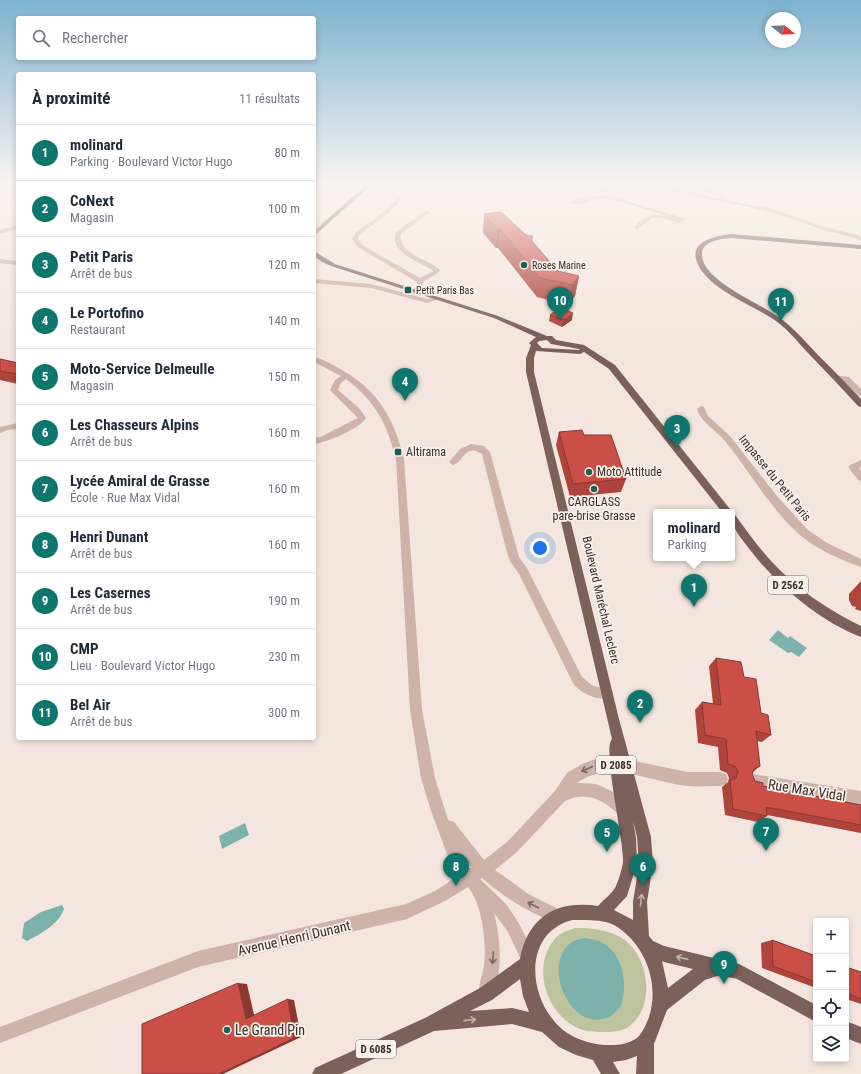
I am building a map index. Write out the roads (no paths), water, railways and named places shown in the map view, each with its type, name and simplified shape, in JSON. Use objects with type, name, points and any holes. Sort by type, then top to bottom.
[{"type":"main road","points":[[861,247],[731,236],[711,240],[703,244],[698,254],[702,268],[713,278],[785,324],[861,404]]},
{"type":"main road","points":[[316,255],[324,261],[333,265],[508,322],[545,338],[551,347]]},
{"type":"main road","points":[[508,322],[538,349],[551,347],[597,356],[612,367],[725,509]]},
{"type":"main road","points":[[534,344],[537,339],[545,338]]},
{"type":"main road","name":"D 2085","points":[[530,372],[530,358],[534,344]]},
{"type":"main road","points":[[530,372],[535,360],[551,347]]},
{"type":"main road","name":"Boulevard Maréchal Leclerc","points":[[530,372],[607,693],[621,766],[624,810],[629,838],[630,863],[627,878],[622,891],[601,913]]},
{"type":"main road","name":"D 2562","points":[[735,522],[773,571],[791,587],[808,601],[861,632]]},
{"type":"main road","name":"Boulevard Maréchal Leclerc","points":[[621,766],[646,851],[646,876],[640,902],[644,943]]},
{"type":"main road","points":[[645,1074],[646,1041],[656,1020],[660,1005],[660,985],[657,969],[644,943],[630,927],[618,919],[601,913],[572,912],[557,916],[547,922],[539,930],[532,941],[527,960],[528,984],[531,999],[547,1025],[557,1036],[568,1042],[598,1053],[613,1054],[634,1049],[646,1041]]},
{"type":"main road","points":[[644,943],[664,954],[739,972],[813,1012]]},
{"type":"main road","name":"D 6085","points":[[321,1074],[431,1024],[486,994],[527,960]]},
{"type":"main road","points":[[660,1005],[701,973],[719,968]]},
{"type":"main road","name":"D 6085","points":[[431,1024],[512,1016],[547,1025]]},
{"type":"main road","points":[[849,1030],[861,1036]]},
{"type":"main road","points":[[598,1053],[611,1074]]},
{"type":"street","points":[[358,233],[355,240],[360,246],[420,281]]},
{"type":"street","points":[[398,233],[397,240],[402,249],[437,270],[420,281],[420,285],[414,292]]},
{"type":"street","points":[[842,233],[861,238]]},
{"type":"street","points":[[0,261],[16,263]]},
{"type":"street","points":[[316,281],[371,286],[427,301],[436,299]]},
{"type":"street","points":[[316,360],[346,376],[369,392],[378,404],[392,430],[398,452],[416,710],[428,778],[438,811],[460,866],[480,890],[502,910],[514,927],[527,960]]},
{"type":"street","points":[[316,441],[322,440],[353,425],[359,422],[362,418],[358,410],[338,396],[334,390],[338,382],[346,376]]},
{"type":"street","points":[[837,378],[846,379],[861,393]]},
{"type":"street","name":"Impasse du Petit Paris","points":[[701,410],[703,417],[726,436],[779,504],[805,534],[850,559],[861,563]]},
{"type":"street","points":[[0,430],[7,427],[16,426]]},
{"type":"street","points":[[453,462],[466,448],[480,448],[486,452],[499,506],[514,558],[523,570],[578,681],[585,689],[591,692],[607,693]]},
{"type":"street","points":[[861,463],[853,467],[861,478]]},
{"type":"street","points":[[621,766],[687,780],[721,779]]},
{"type":"street","name":"Avenue Henri Dunant","points":[[0,1035],[198,959],[407,911],[440,896],[494,862],[512,846],[560,796],[572,778],[582,771],[593,767],[621,766]]},
{"type":"street","name":"Rue Max Vidal","points":[[752,781],[861,798]]},
{"type":"street","name":"Avenue Henri Dunant","points":[[560,796],[570,791],[580,789],[592,790],[612,798],[624,810]]},
{"type":"street","points":[[438,811],[456,838],[489,876],[510,893],[557,916]]},
{"type":"street","points":[[480,890],[493,940],[491,976],[486,994]]},
{"type":"water","points":[[778,630],[788,638],[790,636],[807,648],[799,657],[791,652],[788,653],[769,640]]},
{"type":"water","points":[[245,823],[249,835],[222,849],[219,836]]},
{"type":"water","points":[[62,905],[64,909],[54,924],[27,941],[22,938],[24,923],[41,912]]},
{"type":"water","points":[[584,938],[596,940],[605,944],[617,957],[621,965],[624,984],[622,1002],[616,1012],[606,1018],[593,1019],[581,1015],[571,1005],[564,993],[559,979],[559,965],[563,952],[572,942]]},
{"type":"place","name":"Roses Marine","points":[[524,265]]},
{"type":"place","name":"Petit Paris Bas","points":[[408,290]]},
{"type":"place","name":"CMP","points":[[560,320]]},
{"type":"place","name":"Bel Air","points":[[781,321]]},
{"type":"place","name":"Le Portofino","points":[[405,401]]},
{"type":"place","name":"Petit Paris","points":[[677,448]]},
{"type":"place","name":"Altirama","points":[[398,452]]},
{"type":"place","name":"Moto Attitude","points":[[589,472]]},
{"type":"place","name":"CARGLASS pare-brise Grasse","points":[[594,489]]},
{"type":"place","name":"molinard","points":[[694,607]]},
{"type":"place","name":"CoNext","points":[[640,723]]},
{"type":"place","name":"Lycée Amiral de Grasse","points":[[766,851]]},
{"type":"place","name":"Moto-Service Delmeulle","points":[[607,852]]},
{"type":"place","name":"Henri Dunant","points":[[456,886]]},
{"type":"place","name":"Les Chasseurs Alpins","points":[[643,886]]},
{"type":"place","name":"Les Casernes","points":[[724,984]]},
{"type":"place","name":"Le Grand Pin","points":[[227,1030]]}]
